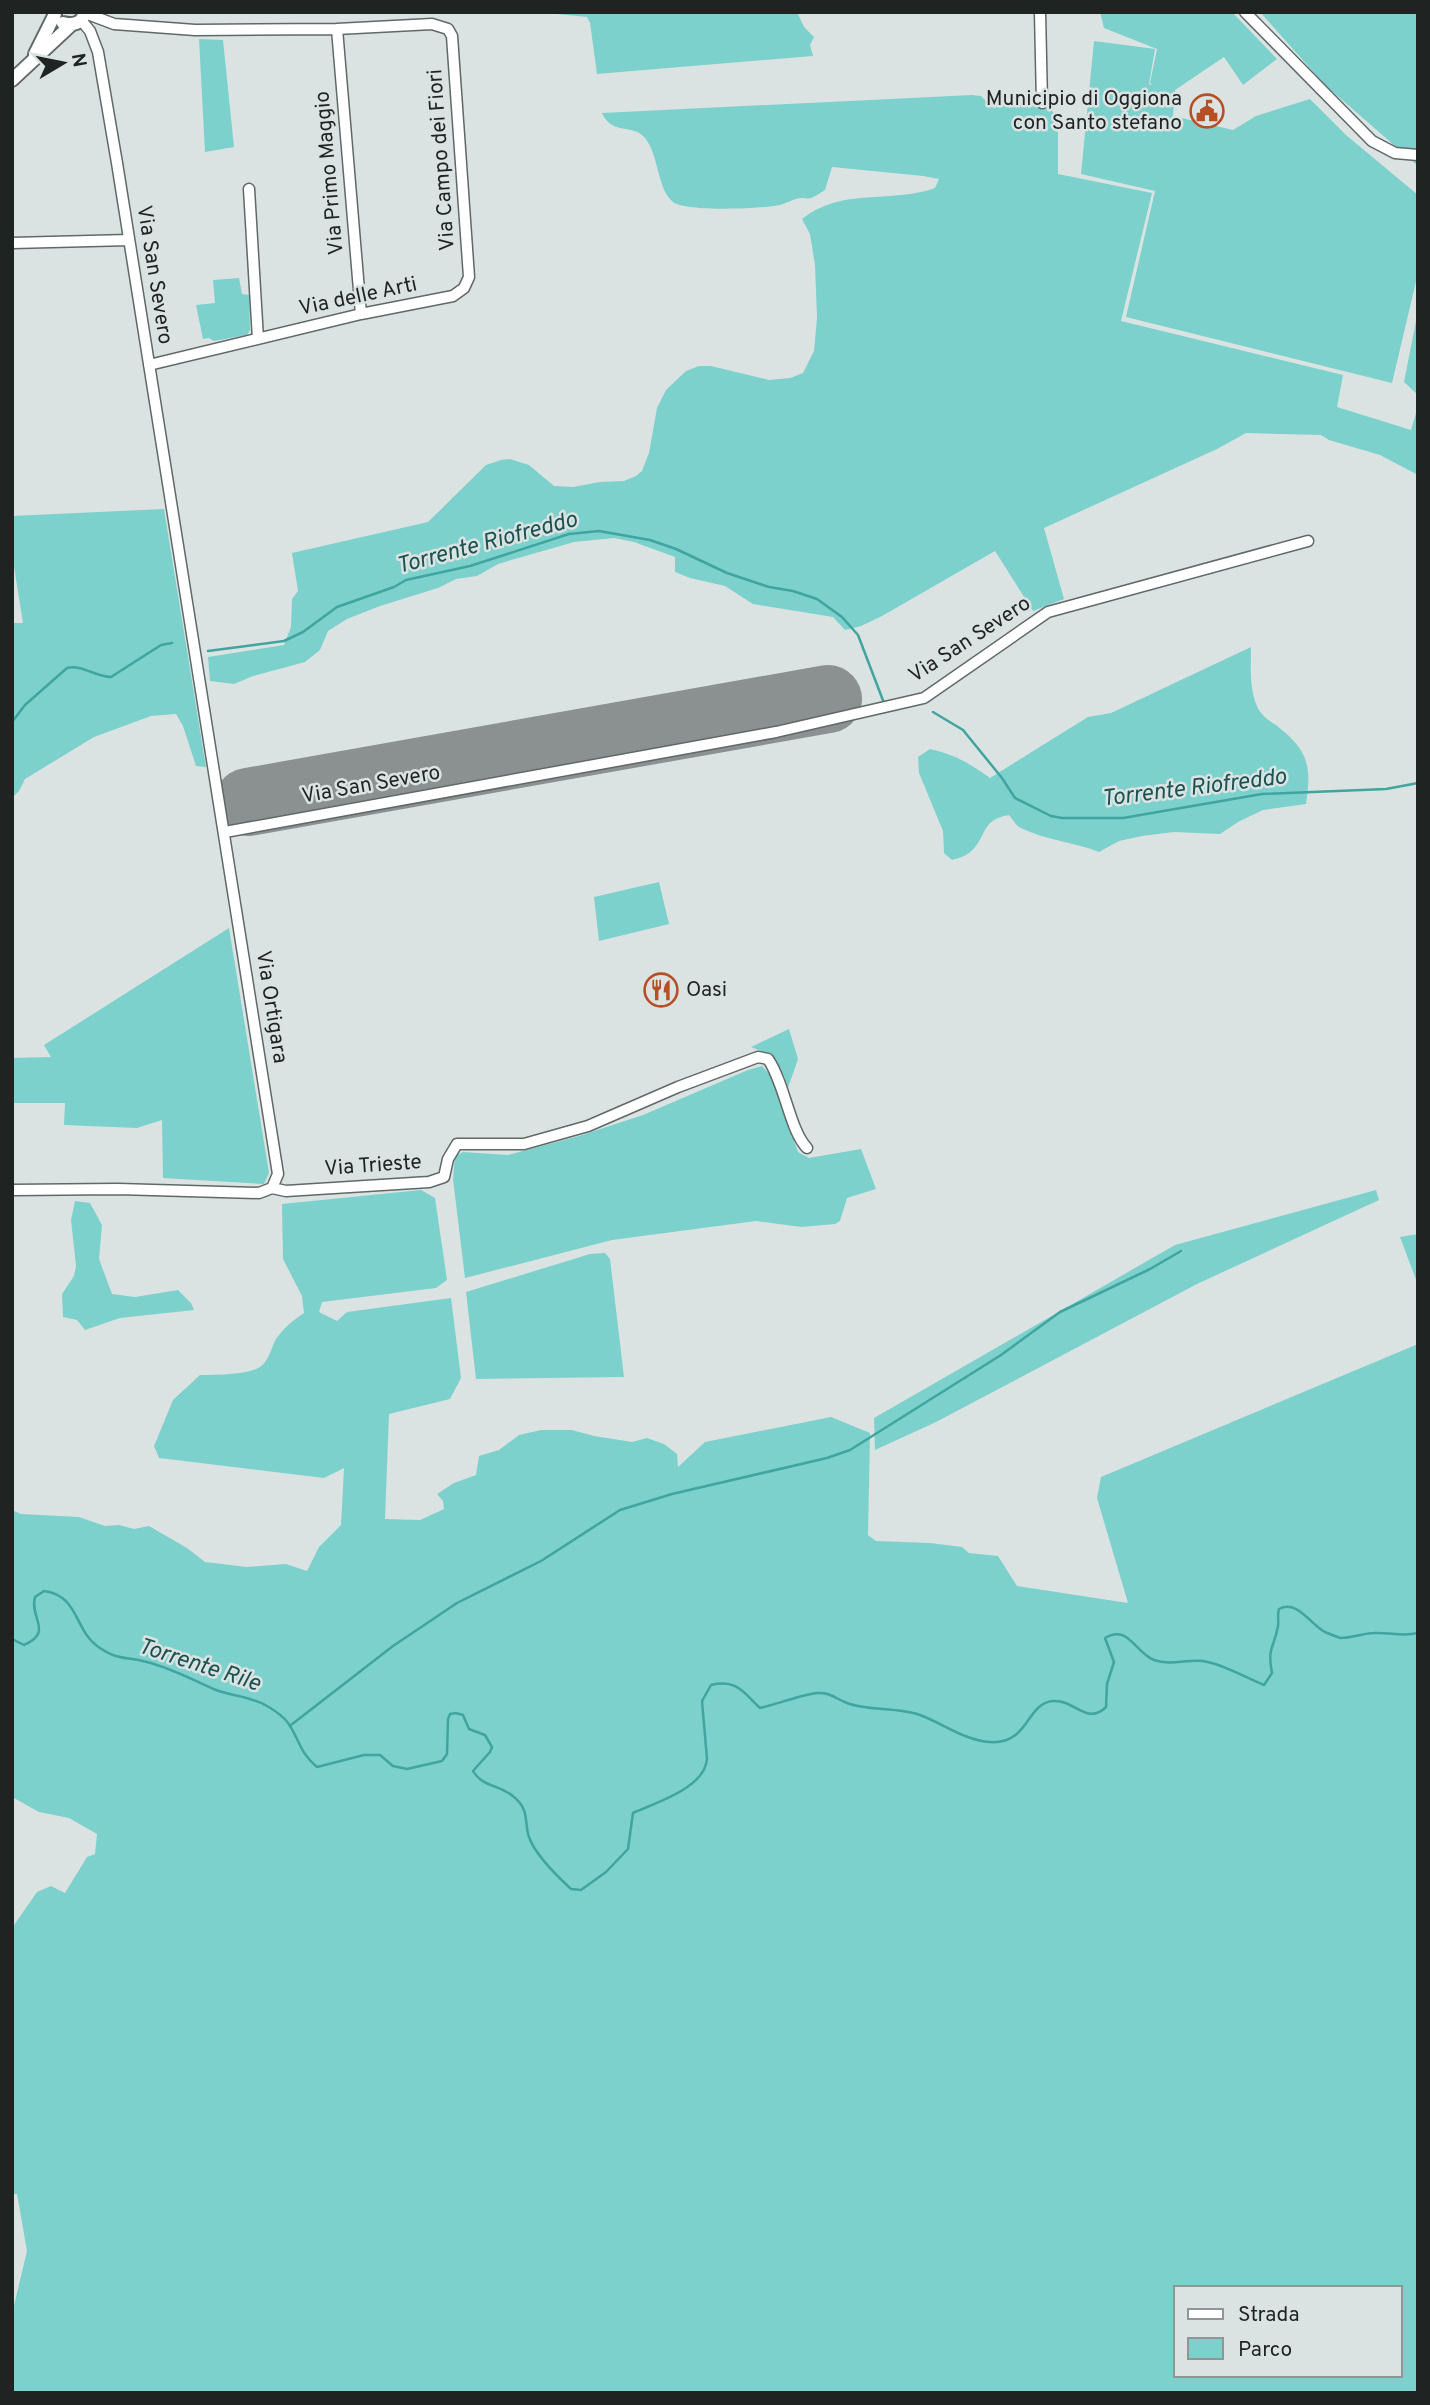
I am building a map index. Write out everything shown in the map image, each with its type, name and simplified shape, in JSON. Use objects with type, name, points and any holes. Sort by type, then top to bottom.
[{"type":"street","points":[[32,61],[55,13],[62,22],[80,18],[160,29],[229,31],[403,25],[402,12]]},
{"type":"street","points":[[1040,12],[1042,103]]},
{"type":"street","points":[[1245,12],[1361,132],[1395,153],[1418,155]]},
{"type":"street","points":[[13,79],[80,18]]},
{"type":"street","name":"Via San Severo","points":[[80,18],[90,31],[99,52],[225,832],[776,732],[924,698],[1048,612],[1308,541]]},
{"type":"street","name":"Via Campo dei Fiori","points":[[403,25],[432,24],[448,29],[453,44],[469,277],[464,288]]},
{"type":"street","name":"Via Primo Maggio","points":[[337,29],[361,314]]},
{"type":"street","points":[[249,189],[258,339]]},
{"type":"street","points":[[12,243],[129,240]]},
{"type":"street","name":"Via delle Arti","points":[[149,365],[361,314],[453,296],[464,288]]},
{"type":"street","name":"Via Ortigara","points":[[225,832],[278,1174],[272,1188]]},
{"type":"street","name":"Via Trieste","points":[[12,1190],[118,1189],[259,1193],[272,1188],[286,1191],[429,1182],[444,1177],[448,1159],[457,1144],[524,1144],[588,1126],[678,1087],[758,1057],[768,1059],[776,1070],[799,1136],[807,1148]]},
{"type":"green space","points":[[537,12],[797,12],[804,27],[814,37],[810,45],[813,56],[597,74],[587,17]]},
{"type":"green space","points":[[1100,12],[1232,12],[1277,59],[1243,85],[1224,57],[1175,90],[1173,116],[1233,130],[1256,116],[1310,99],[1346,135],[1418,195],[1418,273],[1392,383],[1126,317],[1155,191],[1081,174],[1094,41],[1155,49],[1149,84],[1153,85],[1150,83],[1157,49],[1104,28]]},
{"type":"green space","points":[[1260,12],[1418,12],[1418,166],[1325,85]]},
{"type":"green space","points":[[199,39],[223,40],[234,147],[205,152]]},
{"type":"green space","points":[[981,96],[989,104],[1038,104],[1048,107],[1058,117],[1058,174],[1152,193],[1121,321],[1343,375],[1337,407],[1411,430],[1418,406],[1418,475],[1380,455],[1329,440],[1321,435],[1246,433],[1217,449],[1044,528],[1064,599],[1033,611],[995,551],[882,616],[845,630],[833,617],[753,604],[725,586],[675,572],[675,557],[634,542],[614,538],[574,542],[498,564],[477,576],[456,579],[438,588],[347,619],[328,631],[320,650],[305,662],[234,684],[210,681],[208,657],[284,645],[291,627],[292,599],[298,591],[292,553],[428,522],[486,465],[501,460],[510,459],[529,465],[554,486],[573,487],[624,481],[642,471],[649,453],[657,408],[666,390],[686,371],[699,366],[711,366],[769,380],[790,378],[803,373],[814,351],[817,318],[815,265],[810,234],[802,219],[817,209],[850,199],[918,193],[935,188],[939,179],[832,167],[825,190],[811,198],[758,208],[725,209],[681,205],[673,202],[664,189],[653,153],[645,138],[635,131],[611,124],[602,113]]},
{"type":"green space","points":[[239,278],[242,294],[249,295],[250,330],[247,335],[214,341],[203,339],[196,305],[215,303],[213,280]]},
{"type":"green space","points":[[1418,311],[1418,395],[1404,382]]},
{"type":"green space","points":[[164,509],[206,767],[196,766],[183,726],[176,714],[151,716],[94,737],[25,779],[12,798],[12,623],[23,623],[12,554],[12,516]]},
{"type":"green space","points":[[1251,647],[1254,699],[1258,709],[1295,742],[1305,759],[1308,768],[1306,804],[1263,810],[1220,834],[1174,832],[1142,836],[1119,841],[1099,852],[1030,832],[1018,826],[1009,815],[999,817],[988,825],[975,847],[967,854],[952,860],[944,853],[943,831],[919,773],[918,757],[930,749],[939,751],[962,760],[990,778],[1088,717],[1111,713]]},
{"type":"green space","points":[[659,882],[669,924],[599,941],[594,897]]},
{"type":"green space","points":[[229,928],[269,1173],[264,1184],[163,1178],[162,1120],[137,1128],[64,1125],[65,1103],[12,1103],[12,1058],[51,1057],[44,1045]]},
{"type":"green space","points":[[789,1029],[798,1059],[788,1088],[783,1072],[776,1062],[751,1047]]},
{"type":"green space","points":[[762,1066],[770,1075],[798,1152],[809,1158],[861,1149],[876,1189],[847,1198],[840,1221],[835,1224],[801,1227],[756,1221],[612,1240],[465,1278],[453,1179],[455,1156],[463,1152],[508,1155],[579,1136],[643,1115]]},
{"type":"green space","points":[[421,1190],[435,1198],[447,1280],[436,1288],[322,1302],[319,1312],[337,1321],[347,1312],[451,1298],[461,1378],[450,1399],[389,1414],[385,1519],[420,1520],[444,1509],[443,1501],[437,1494],[454,1483],[476,1475],[479,1456],[499,1450],[519,1435],[541,1430],[572,1430],[632,1442],[647,1438],[664,1444],[677,1454],[678,1467],[705,1442],[831,1417],[870,1433],[868,1535],[876,1541],[962,1547],[969,1553],[998,1556],[1017,1586],[1128,1603],[1097,1498],[1101,1477],[1418,1344],[1418,2393],[12,2393],[12,2314],[27,2251],[17,2194],[12,2194],[12,1928],[37,1892],[51,1886],[65,1893],[87,1857],[95,1854],[97,1834],[69,1818],[39,1812],[12,1797],[12,1510],[21,1514],[79,1517],[105,1526],[119,1525],[134,1529],[149,1526],[205,1562],[247,1567],[286,1564],[307,1571],[319,1547],[341,1525],[344,1468],[324,1478],[159,1458],[154,1446],[173,1400],[200,1375],[255,1370],[268,1358],[279,1335],[304,1313],[302,1296],[283,1259],[282,1204]]},
{"type":"green space","points":[[1376,1190],[1379,1200],[1197,1284],[936,1422],[875,1450],[874,1418],[1175,1245]]},
{"type":"green space","points":[[75,1201],[90,1203],[102,1225],[99,1259],[112,1294],[135,1297],[178,1290],[194,1310],[120,1318],[85,1330],[77,1320],[63,1317],[62,1294],[74,1276],[76,1266],[71,1220]]},
{"type":"green space","points":[[1418,1234],[1418,1285],[1400,1237]]},
{"type":"green space","points":[[605,1253],[610,1259],[624,1377],[476,1379],[466,1292],[590,1254]]},
{"type":"waterway","name":"Torrente Riofreddo","points":[[208,651],[284,641],[303,632],[337,607],[394,587],[406,580],[470,566],[569,534],[599,531],[650,540],[727,573],[817,599],[842,617],[858,635],[884,703]]},
{"type":"waterway","name":"Torrente Riofreddo","points":[[12,722],[25,705],[67,668],[78,668],[111,677],[161,645],[172,643]]},
{"type":"waterway","name":"Torrente Riofreddo","points":[[933,712],[963,730],[1015,798],[1051,816],[1062,818],[1123,818],[1262,794],[1386,789],[1418,783]]},
{"type":"waterway","points":[[291,1725],[393,1646],[457,1603],[541,1561],[620,1510],[672,1494],[827,1458],[850,1450],[1001,1355],[1060,1312],[1150,1269],[1181,1251]]},
{"type":"waterway","name":"Torrente Rile","points":[[12,1639],[24,1645],[38,1635],[35,1597],[44,1591],[55,1594],[64,1599],[90,1639],[104,1651],[165,1667],[216,1690],[273,1709],[288,1723],[303,1751],[317,1767],[364,1755],[380,1755],[393,1766],[407,1769],[442,1761],[447,1754],[450,1714],[463,1715],[469,1729],[485,1735],[492,1747],[473,1771],[481,1780],[509,1793],[519,1802],[536,1851],[571,1889],[581,1890],[606,1872],[628,1849],[633,1813],[678,1793],[698,1778],[704,1769],[707,1759],[702,1701],[711,1685],[733,1685],[760,1708],[822,1693],[855,1705],[920,1715],[963,1735],[990,1742],[1012,1737],[1044,1703],[1061,1701],[1093,1714],[1106,1707],[1107,1684],[1114,1662],[1105,1638],[1113,1635],[1126,1637],[1154,1660],[1211,1663],[1264,1685],[1272,1673],[1271,1652],[1278,1626],[1279,1609],[1292,1607],[1320,1629],[1341,1638],[1370,1633],[1418,1633]]},
{"type":"runway","points":[[248,802],[828,699]]},
{"type":"place","name":"Municipio di Oggiona con Santo stefano","points":[[1207,111]]},
{"type":"place","name":"Oasi","points":[[661,990]]}]
